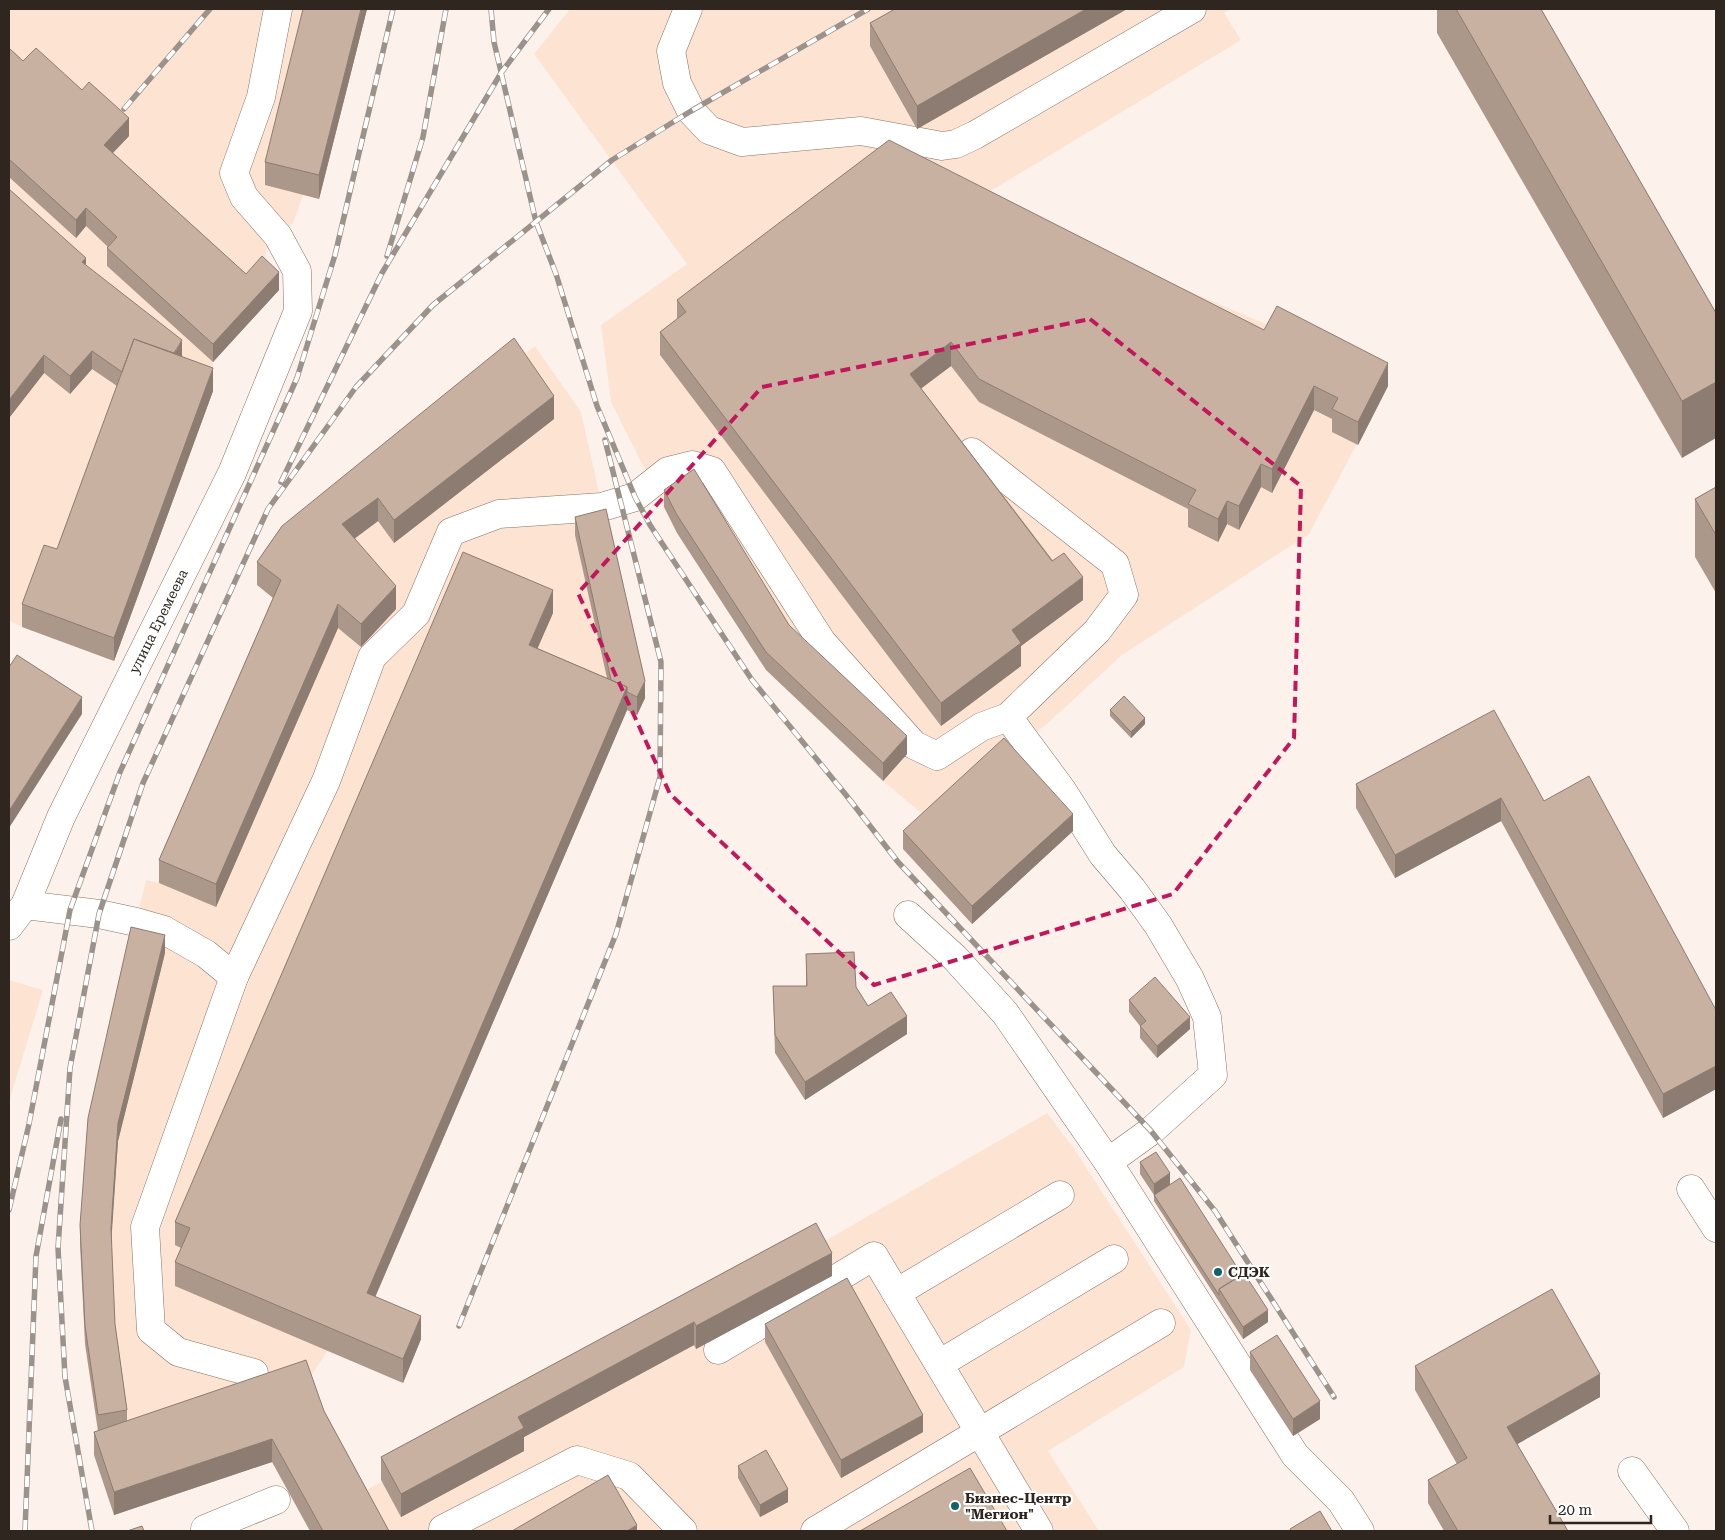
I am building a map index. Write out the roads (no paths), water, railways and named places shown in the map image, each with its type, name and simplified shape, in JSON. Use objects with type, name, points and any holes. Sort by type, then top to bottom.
[{"type":"street","name":"улица Еремеева","points":[[9,926],[25,905],[61,817],[232,473],[298,311],[297,271],[278,236],[244,197],[234,173],[261,97],[278,9]]},
{"type":"street","points":[[688,9],[671,51],[676,84],[691,111],[709,130],[742,142],[861,131],[942,146],[956,144],[975,135],[1192,9]]},
{"type":"street","points":[[254,1373],[178,1352],[151,1330],[145,1227],[234,977],[326,781],[372,657],[416,614],[451,532],[499,514],[602,507],[635,497],[668,471],[692,465],[712,471],[822,642],[914,745],[937,756],[980,727],[1008,717],[1097,631],[1124,595],[1114,564],[972,452]]},
{"type":"street","points":[[1008,717],[1062,790],[1103,854],[1158,925],[1190,979],[1207,1017],[1213,1075],[1151,1131],[1108,1162]]},
{"type":"street","points":[[25,905],[99,914],[164,930],[206,954],[234,977]]},
{"type":"street","points":[[908,915],[955,958],[1005,1013],[1108,1162],[1295,1456],[1341,1500],[1360,1531]]},
{"type":"street","points":[[1691,1189],[1716,1228]]},
{"type":"street","points":[[896,1293],[1060,1196]]},
{"type":"street","points":[[718,1350],[874,1256],[1039,1531]]},
{"type":"street","points":[[939,1364],[1114,1259]]},
{"type":"street","points":[[815,1531],[1162,1324]]},
{"type":"street","points":[[443,1531],[443,1529],[576,1460],[629,1476],[683,1531]]},
{"type":"street","points":[[1632,1471],[1675,1531]]},
{"type":"street","points":[[204,1531],[205,1528],[276,1500]]},
{"type":"railway","points":[[124,109],[210,9]]},
{"type":"railway","points":[[9,1210],[29,1124],[70,910],[120,772],[297,378],[335,255],[393,9]]},
{"type":"railway","points":[[387,256],[423,137],[446,9]]},
{"type":"railway","points":[[491,9],[494,42],[536,222],[556,274],[597,406],[635,497],[650,525],[752,680],[898,862],[1151,1131],[1215,1211],[1334,1397]]},
{"type":"railway","points":[[281,482],[382,273],[501,73],[549,9]]},
{"type":"railway","points":[[92,1531],[65,1377],[58,1248],[70,1068],[99,914],[143,783],[268,509],[356,387],[433,305],[612,160],[691,111],[868,9]]},
{"type":"railway","points":[[459,1326],[616,934],[660,777],[661,662],[605,440]]},
{"type":"railway","points":[[25,1531],[36,1256],[61,1119]]},
{"type":"place","name":"СДЭК","points":[[1218,1272]]},
{"type":"place","name":"Бизнес-Центр \"Мегион\"","points":[[955,1506]]}]
